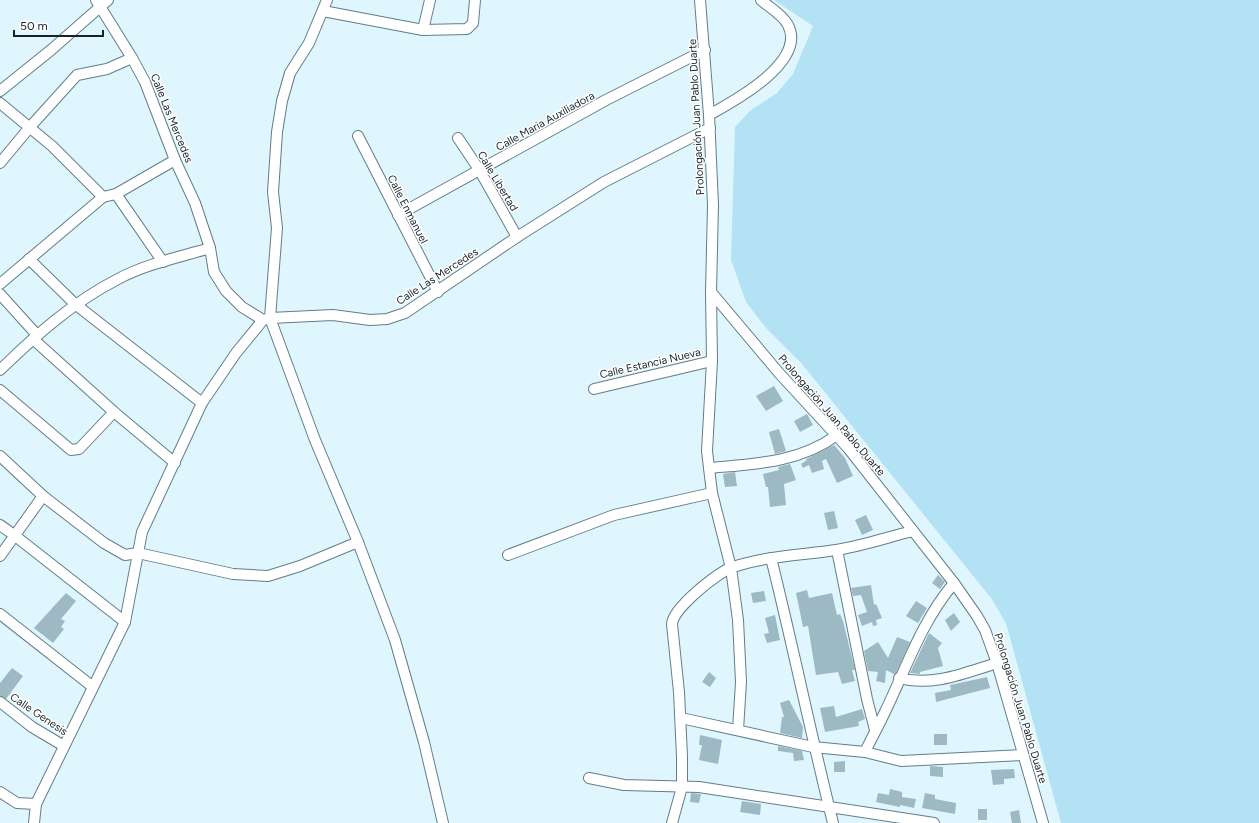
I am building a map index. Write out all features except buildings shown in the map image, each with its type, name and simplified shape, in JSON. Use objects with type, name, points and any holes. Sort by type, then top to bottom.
[{"type":"street","points":[[327,0],[309,43],[290,73],[282,101],[277,132],[273,192],[277,228],[267,319],[315,440],[358,542],[395,640],[424,742],[443,823]]},
{"type":"street","points":[[423,30],[430,0]]},
{"type":"street","points":[[323,11],[423,30],[467,30],[473,23],[476,0]]},
{"type":"street","name":"Prolongación Juan Pablo Duarte","points":[[700,0],[705,50],[714,204],[711,292],[779,373],[837,435],[954,583],[985,630],[997,663],[1043,823]]},
{"type":"street","points":[[709,115],[764,81],[789,50],[791,37],[788,25],[782,16],[760,0]]},
{"type":"street","points":[[0,91],[102,2]]},
{"type":"street","name":"Calle Las Mercedes","points":[[102,2],[145,82],[175,160],[195,203],[210,248],[214,272],[226,291],[242,307],[267,319],[333,316],[370,320],[387,319],[406,313],[517,236],[604,182],[710,128]]},
{"type":"street","name":"Calle Maria Auxiliadora","points":[[398,215],[606,100],[705,50]]},
{"type":"street","points":[[0,163],[30,127],[78,75],[107,69],[132,58]]},
{"type":"street","points":[[0,103],[52,146],[103,197]]},
{"type":"street","name":"Calle Enmanuel","points":[[358,136],[438,292]]},
{"type":"street","name":"Calle Libertad","points":[[458,138],[480,171],[517,236]]},
{"type":"street","points":[[0,284],[103,197],[116,194],[175,160]]},
{"type":"street","points":[[116,194],[163,262]]},
{"type":"street","points":[[0,370],[35,337],[75,304],[118,278],[163,262],[210,248]]},
{"type":"street","points":[[29,259],[75,304],[202,403]]},
{"type":"street","points":[[711,292],[712,361],[708,451],[709,468],[712,492],[731,568],[738,620],[741,682],[738,730]]},
{"type":"street","points":[[0,294],[35,337],[114,412],[175,463]]},
{"type":"street","points":[[34,823],[36,804],[125,622],[142,532],[202,403],[236,353],[267,319]]},
{"type":"street","name":"Calle Estancia Nueva","points":[[594,389],[712,361]]},
{"type":"street","points":[[0,390],[71,450],[79,449],[114,412]]},
{"type":"street","points":[[709,468],[756,464],[799,456],[815,450],[837,435]]},
{"type":"street","points":[[0,456],[43,496],[104,543],[125,555],[138,553],[232,574],[268,576],[300,566],[358,542]]},
{"type":"street","points":[[508,555],[614,514],[712,492]]},
{"type":"street","points":[[0,556],[43,496]]},
{"type":"street","points":[[0,525],[125,622]]},
{"type":"street","points":[[672,823],[682,787],[681,718],[672,619],[683,604],[731,568],[771,558],[837,550],[913,531]]},
{"type":"street","points":[[837,550],[865,692],[875,730]]},
{"type":"street","points":[[771,558],[809,715],[813,746],[832,823]]},
{"type":"street","points":[[865,752],[875,730],[885,714],[899,678],[932,613],[940,599],[954,583]]},
{"type":"street","points":[[0,614],[93,687]]},
{"type":"street","points":[[899,678],[923,682],[950,678],[997,663]]},
{"type":"street","name":"Calle Genesis","points":[[0,702],[32,727],[64,746]]},
{"type":"street","points":[[681,718],[813,746],[865,752],[901,760],[915,761],[1023,755]]},
{"type":"street","points":[[589,778],[624,785],[700,787],[934,823]]},
{"type":"street","points":[[0,792],[17,803],[36,804]]},
{"type":"shaded area","points":[[774,0],[1259,0],[1259,823],[1061,823],[1006,623],[991,598],[802,364],[766,328],[746,302],[731,260],[735,127],[751,110],[777,93],[793,74],[813,26]]}]
